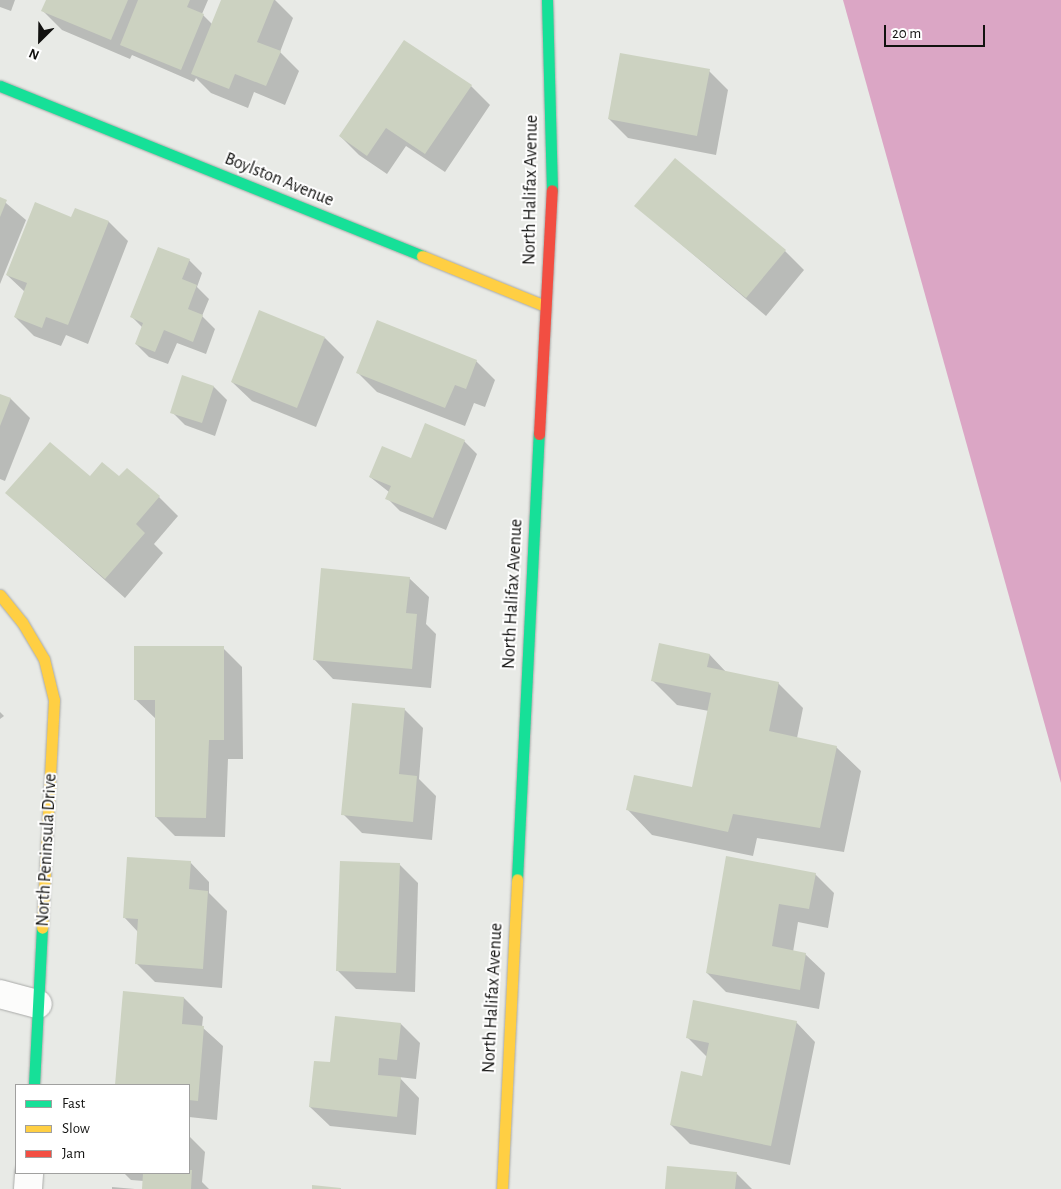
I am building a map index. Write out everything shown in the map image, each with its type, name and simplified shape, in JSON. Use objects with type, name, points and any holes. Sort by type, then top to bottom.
[{"type":"street","name":"North Halifax Avenue","points":[[502,1189],[544,306],[552,180],[546,0]]},
{"type":"street","name":"Boylston Avenue","points":[[0,86],[544,306]]},
{"type":"street","name":"North Peninsula Drive","points":[[0,595],[22,622],[44,659],[54,700],[34,1084]]},
{"type":"street","points":[[0,994],[38,1004]]},
{"type":"street","points":[[28,1189],[29,1174]]},
{"type":"shaded area","points":[[843,0],[1061,0],[1061,783]]},
{"type":"building","points":[[46,0],[128,0],[111,40],[41,11]]},
{"type":"building","points":[[138,0],[190,0],[187,7],[204,14],[181,70],[120,45]]},
{"type":"building","points":[[221,0],[274,0],[257,42],[281,51],[266,86],[235,74],[229,89],[191,74]]},
{"type":"building","points":[[404,40],[472,85],[425,154],[386,128],[367,156],[339,136]]},
{"type":"building","points":[[620,53],[710,69],[697,136],[608,119]]},
{"type":"building","points":[[675,158],[786,250],[746,298],[634,206]]},
{"type":"building","points":[[0,197],[7,200],[0,217]]},
{"type":"building","points":[[35,202],[71,217],[75,208],[109,221],[68,325],[46,317],[42,328],[14,317],[27,283],[6,275]]},
{"type":"building","points":[[158,247],[190,259],[182,279],[197,285],[188,309],[203,315],[193,342],[164,330],[155,352],[135,344],[143,323],[130,317]]},
{"type":"building","points":[[259,310],[325,337],[297,408],[231,382]]},
{"type":"building","points":[[377,320],[477,360],[466,389],[455,385],[445,408],[356,373]]},
{"type":"building","points":[[182,375],[214,386],[202,423],[170,413]]},
{"type":"building","points":[[0,394],[11,398],[0,426]]},
{"type":"building","points":[[425,423],[465,440],[433,518],[385,499],[391,486],[369,477],[382,446],[411,458]]},
{"type":"building","points":[[50,442],[90,476],[102,462],[119,476],[127,468],[160,496],[136,524],[145,533],[105,579],[5,493]]},
{"type":"building","points":[[321,568],[410,577],[406,613],[417,614],[412,669],[313,660]]},
{"type":"building","points":[[659,643],[710,654],[707,667],[779,682],[769,731],[837,746],[820,828],[733,814],[728,832],[626,810],[634,775],[692,787],[711,693],[651,681]]},
{"type":"building","points":[[134,646],[224,646],[224,740],[209,740],[206,818],[155,817],[155,700],[134,700]]},
{"type":"building","points":[[352,703],[405,708],[399,774],[417,776],[413,822],[341,815]]},
{"type":"building","points":[[726,856],[816,873],[809,909],[779,904],[772,946],[806,953],[800,990],[706,973]]},
{"type":"building","points":[[127,857],[191,861],[189,889],[208,891],[203,969],[135,964],[138,919],[123,918]]},
{"type":"building","points":[[340,861],[400,863],[396,973],[336,971]]},
{"type":"building","points":[[123,991],[184,997],[182,1024],[204,1026],[198,1101],[190,1100],[190,1084],[115,1084]]},
{"type":"building","points":[[693,1000],[797,1021],[771,1146],[670,1125],[681,1071],[702,1076],[709,1043],[686,1038]]},
{"type":"building","points":[[335,1016],[401,1023],[397,1060],[379,1058],[378,1075],[401,1077],[397,1117],[309,1107],[314,1061],[330,1062]]},
{"type":"building","points":[[667,1166],[737,1172],[735,1189],[665,1189]]},
{"type":"building","points":[[190,1170],[192,1170],[191,1189],[142,1189],[143,1174],[190,1174]]},
{"type":"building","points":[[312,1185],[341,1188],[341,1189],[312,1189]]},
{"type":"traffic: fast","points":[[547,0],[552,190]]},
{"type":"traffic: fast","points":[[0,86],[422,256]]},
{"type":"traffic: fast","points":[[517,879],[539,434]]},
{"type":"traffic: fast","points":[[34,1084],[42,928]]},
{"type":"traffic: slow","points":[[422,256],[545,306]]},
{"type":"traffic: slow","points":[[0,595],[22,622],[44,659],[54,700],[42,928]]},
{"type":"traffic: slow","points":[[502,1189],[517,879]]},
{"type":"traffic: jam","points":[[539,434],[552,190]]}]
